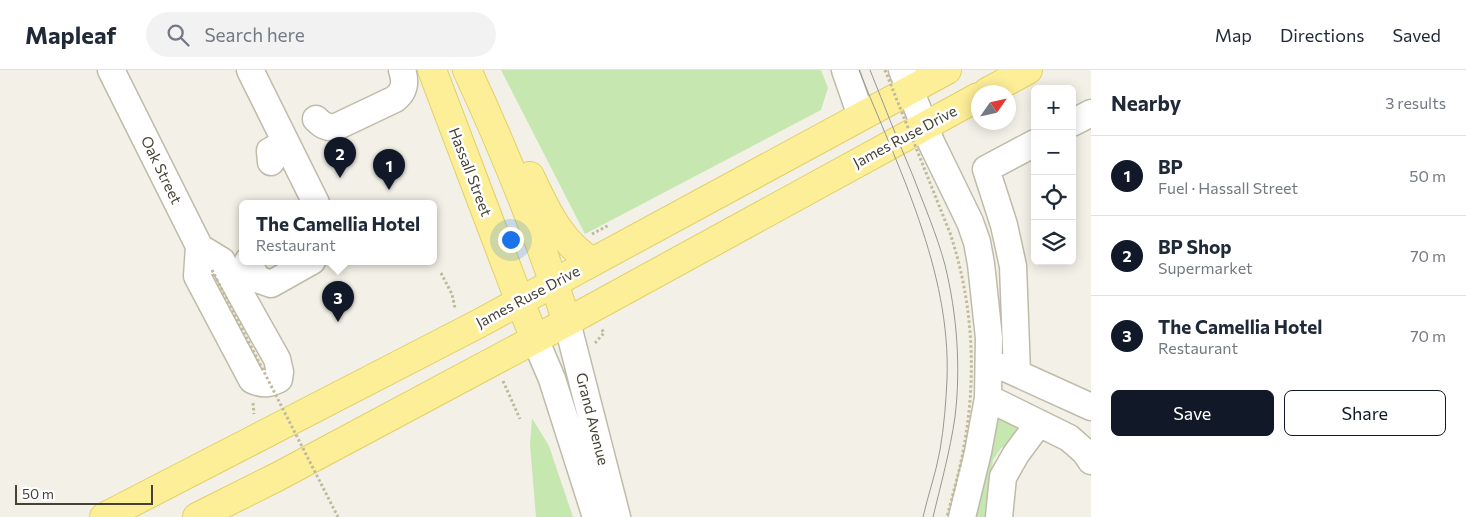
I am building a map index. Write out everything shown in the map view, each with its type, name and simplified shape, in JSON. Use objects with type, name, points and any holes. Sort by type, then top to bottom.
[{"type":"main road","name":"Hassall Street","points":[[432,70],[520,302],[536,339]]},
{"type":"main road","name":"James Ruse Drive","points":[[104,517],[281,427],[555,283],[861,116],[906,80],[947,70]]},
{"type":"main road","points":[[1000,85],[1028,70]]},
{"type":"main road","points":[[470,78],[501,117],[543,204],[564,238],[580,254],[593,262]]},
{"type":"main road","points":[[470,78],[494,131],[555,283],[567,322]]},
{"type":"main road","name":"James Ruse Drive","points":[[196,517],[277,477],[536,339],[971,101]]},
{"type":"street","name":"Oak Street","points":[[111,70],[212,270]]},
{"type":"street","points":[[250,70],[278,152],[314,200]]},
{"type":"street","points":[[316,118],[322,125],[330,128],[336,127],[395,99],[402,94],[405,85],[402,70]]},
{"type":"street","points":[[845,70],[861,116]]},
{"type":"street","points":[[906,80],[925,126],[961,202],[977,242],[981,264],[990,362],[988,398],[983,429],[962,517]]},
{"type":"street","points":[[1076,121],[1091,113]]},
{"type":"street","points":[[1017,373],[1013,266],[1004,225],[986,169],[1031,146]]},
{"type":"street","points":[[199,247],[222,262],[233,279],[277,359],[280,372],[279,379],[271,383],[262,384],[252,380],[198,276],[199,247]]},
{"type":"street","points":[[250,265],[257,279],[272,284],[305,265]]},
{"type":"street","name":"Grand Avenue","points":[[567,322],[617,517]]},
{"type":"street","name":"Grand Avenue","points":[[536,339],[552,379],[596,517]]},
{"type":"street","points":[[990,362],[1091,406]]},
{"type":"street","points":[[988,398],[1077,444],[1091,461]]},
{"type":"street","points":[[999,517],[1003,477],[1039,423]]},
{"type":"path","points":[[885,70],[950,233],[958,257],[967,301],[971,349],[970,398],[964,446],[947,517]]},
{"type":"path","points":[[212,270],[338,517]]},
{"type":"path","points":[[441,272],[452,294],[455,308]]},
{"type":"path","points":[[502,378],[520,419]]},
{"type":"green space","points":[[501,70],[821,70],[828,88],[821,110],[585,234]]},
{"type":"green space","points":[[996,411],[1010,415],[1016,427],[1017,435],[1007,446],[1001,448],[993,460],[987,517],[968,517]]},
{"type":"green space","points":[[532,418],[549,446],[573,517],[536,517],[530,445]]},
{"type":"tram line","points":[[859,70],[919,220],[931,259],[946,338],[947,379],[943,432],[923,517]]},
{"type":"tram line","points":[[870,70],[934,231],[945,265],[955,321],[958,360],[955,417],[933,517]]},
{"type":"place","name":"BP Shop","points":[[340,178]]},
{"type":"place","name":"BP","points":[[389,190]]},
{"type":"place","name":"The Camellia Hotel","points":[[338,322]]}]
